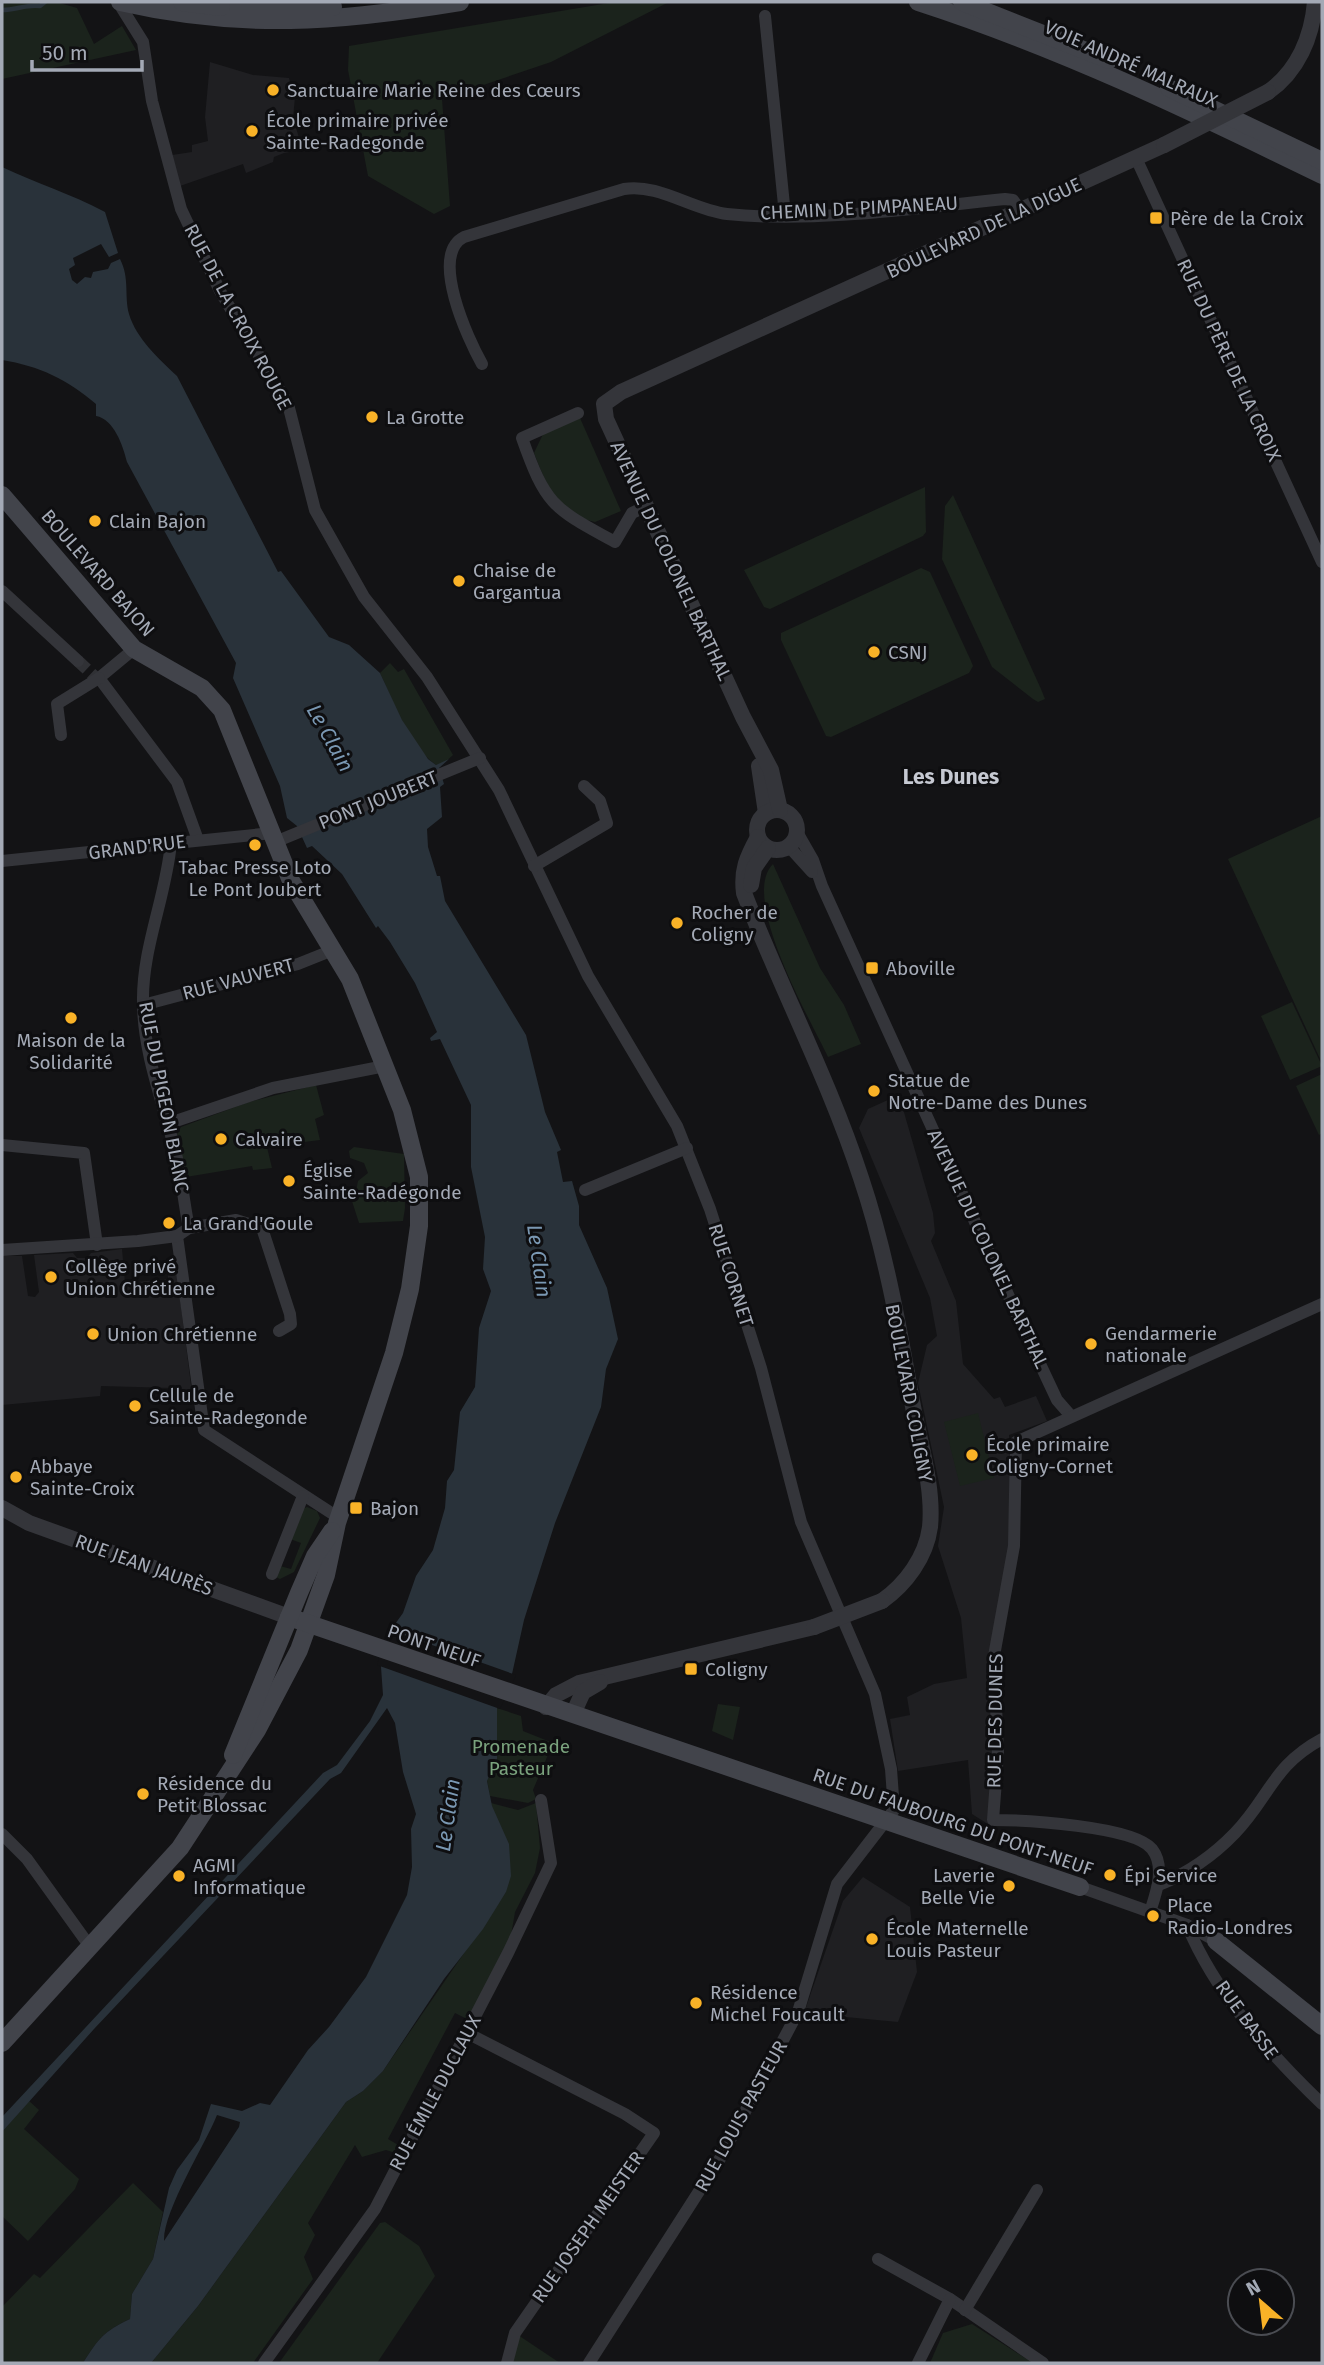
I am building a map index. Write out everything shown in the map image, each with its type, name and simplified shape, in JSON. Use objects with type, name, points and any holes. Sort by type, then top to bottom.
[{"type":"main road","points":[[119,2],[220,20],[305,22],[385,2]]},
{"type":"main road","points":[[182,2],[350,12],[460,2]]},
{"type":"main road","name":"VOIE ANDRÉ MALRAUX","points":[[918,2],[983,23],[1114,75],[1322,175]]},
{"type":"main road","name":"VOIE ANDRÉ MALRAUX","points":[[962,2],[1125,67],[1322,161]]},
{"type":"main road","name":"BOULEVARD BAJON","points":[[2,495],[134,649],[202,688],[222,710],[291,881],[333,950],[363,1007],[414,1151],[419,1177],[419,1226],[410,1292],[394,1353],[338,1520]]},
{"type":"main road","points":[[221,1788],[289,1617],[316,1556],[338,1520]]},
{"type":"main road","points":[[2,2043],[180,1848],[221,1788],[257,1730],[299,1650],[326,1576],[338,1520]]},
{"type":"main road","name":"PONT NEUF","points":[[289,1617],[546,1707]]},
{"type":"main road","name":"RUE DU FAUBOURG DU PONT-NEUF","points":[[546,1707],[1080,1887]]},
{"type":"main road","name":"RUE DU FAUBOURG DU PONT-NEUF","points":[[1216,1941],[1322,2026]]},
{"type":"street","name":"RUE DE LA CROIX ROUGE","points":[[119,2],[143,42],[153,107],[181,209],[220,291],[288,404],[315,510],[364,597],[427,677],[480,758]]},
{"type":"street","points":[[157,2],[193,13],[205,2]]},
{"type":"street","name":"BOULEVARD DE LA DIGUE","points":[[604,404],[621,392],[1164,145],[1268,92],[1286,76],[1300,57],[1308,38],[1315,2]]},
{"type":"street","points":[[765,16],[785,215]]},
{"type":"street","name":"RUE DU PÈRE DE LA CROIX","points":[[1136,158],[1322,562]]},
{"type":"street","name":"CHEMIN DE PIMPANEAU","points":[[482,364],[466,335],[450,271],[450,250],[458,240],[634,187],[726,214],[785,215],[1005,199],[1013,200],[1021,211]]},
{"type":"street","name":"AVENUE DU COLONEL BARTHAL","points":[[604,404],[606,419],[743,717],[773,812]]},
{"type":"street","points":[[578,413],[522,438],[543,492],[557,508],[615,542],[632,513],[647,506]]},
{"type":"street","points":[[2,591],[78,661]]},
{"type":"street","points":[[61,735],[57,704],[134,649]]},
{"type":"street","points":[[96,677],[177,782],[198,840]]},
{"type":"street","name":"PONT JOUBERT","points":[[273,837],[297,833],[480,758]]},
{"type":"street","name":"RUE CORNET","points":[[480,758],[499,790],[588,976],[652,1081],[687,1148],[710,1209],[761,1368],[801,1522],[875,1695],[883,1724],[894,1805],[887,1821]]},
{"type":"street","points":[[534,866],[607,823],[600,801],[584,786]]},
{"type":"street","points":[[773,812],[795,821],[797,832],[786,849],[763,842],[758,823],[773,812]]},
{"type":"street","name":"AVENUE DU COLONEL BARTHAL","points":[[797,832],[813,860],[822,886],[1031,1345],[1057,1400],[1071,1416]]},
{"type":"street","name":"GRAND'RUE","points":[[2,861],[198,840],[273,837]]},
{"type":"street","name":"BOULEVARD COLIGNY","points":[[546,1707],[556,1695],[571,1686],[814,1627],[881,1601],[910,1573],[923,1551],[930,1528],[930,1500],[909,1382],[862,1180],[833,1100],[752,912],[742,875],[746,859],[763,842]]},
{"type":"street","name":"RUE DU PIGEON BLANC","points":[[171,843],[168,877],[145,961],[143,1005],[167,1125],[176,1154],[189,1228]]},
{"type":"street","name":"AVENUE DU COLONEL BARTHAL","points":[[786,849],[806,863],[822,886]]},
{"type":"street","name":"RUE VAUVERT","points":[[143,1005],[298,964],[333,950]]},
{"type":"street","points":[[167,1125],[273,1088],[385,1066]]},
{"type":"street","points":[[2,1145],[84,1153],[97,1245]]},
{"type":"street","points":[[585,1190],[687,1148]]},
{"type":"street","points":[[2,1250],[97,1245],[177,1236],[189,1228],[236,1220],[262,1228],[276,1264],[291,1324],[279,1331]]},
{"type":"street","points":[[177,1236],[204,1430],[338,1520]]},
{"type":"street","points":[[1071,1416],[1322,1304]]},
{"type":"street","name":"RUE DES DUNES","points":[[1071,1416],[1016,1442],[1014,1546],[994,1656],[998,1754],[993,1819],[1047,1821],[1089,1827],[1146,1844],[1157,1857],[1159,1885]]},
{"type":"street","points":[[272,1574],[303,1496]]},
{"type":"street","name":"RUE JEAN JAURÈS","points":[[2,1508],[29,1523],[289,1617]]},
{"type":"street","name":"BOULEVARD COLIGNY","points":[[573,1714],[583,1692],[611,1675]]},
{"type":"street","points":[[1150,1912],[1159,1885],[1208,1858],[1237,1832],[1283,1767],[1305,1748],[1322,1739]]},
{"type":"street","name":"RUE ÉMILE DUCLAUX","points":[[264,2363],[375,2209],[467,2033],[551,1863],[541,1800]]},
{"type":"street","name":"RUE LOUIS PASTEUR","points":[[589,2363],[722,2157],[798,2012],[837,1884],[887,1821]]},
{"type":"street","points":[[2,1834],[27,1859],[91,1948]]},
{"type":"street","name":"RUE DU FAUBOURG DU PONT-NEUF","points":[[1080,1887],[1186,1926],[1216,1941]]},
{"type":"street","name":"RUE BASSE","points":[[1186,1926],[1197,1952],[1258,2038],[1278,2063],[1322,2104]]},
{"type":"street","name":"RUE JOSEPH MEISTER","points":[[467,2033],[625,2114],[654,2133],[515,2333],[508,2363]]},
{"type":"street","points":[[965,2310],[1037,2190]]},
{"type":"street","points":[[878,2259],[950,2299],[1043,2363]]},
{"type":"street","points":[[918,2363],[950,2299]]},
{"type":"shaded area","name":"École primaire privée Sainte-Radegonde","points":[[210,62],[253,75],[289,78],[291,86],[296,87],[293,118],[301,144],[296,146],[296,151],[274,157],[273,162],[246,173],[243,164],[180,186],[172,155],[192,152],[192,145],[208,141],[205,117]]},
{"type":"shaded area","name":"École primaire Coligny-Cornet","points":[[899,1095],[933,1213],[935,1233],[931,1241],[956,1301],[963,1364],[994,1399],[1000,1397],[1005,1407],[1036,1396],[1047,1421],[1009,1435],[1011,1542],[995,1624],[991,1826],[972,1814],[968,1760],[898,1771],[890,1719],[910,1715],[907,1697],[934,1684],[967,1678],[961,1618],[938,1546],[944,1507],[918,1383],[927,1345],[937,1336],[930,1298],[859,1128],[868,1109]]},
{"type":"shaded area","name":"Union Chrétienne","points":[[122,1249],[125,1283],[168,1279],[168,1268],[176,1267],[193,1401],[174,1403],[173,1388],[101,1386],[100,1396],[2,1405],[2,1256],[22,1256],[28,1296],[35,1297],[39,1292],[34,1255],[73,1253],[77,1258],[87,1258],[91,1253]]},
{"type":"shaded area","name":"École Maternelle Louis Pasteur","points":[[863,1877],[910,1907],[917,1972],[898,2022],[804,2013],[843,1901]]},
{"type":"green space","points":[[2,2],[56,2],[77,8],[94,44],[122,26],[136,50],[2,79]]},
{"type":"green space","points":[[615,2],[669,2],[551,62],[442,99],[450,206],[434,214],[368,176],[348,70],[349,46]]},
{"type":"green space","points":[[580,418],[621,511],[595,522],[572,513],[555,496],[534,453],[543,434]]},
{"type":"green space","points":[[925,487],[926,532],[923,536],[770,609],[764,607],[744,570]]},
{"type":"green space","points":[[953,495],[1045,699],[1038,702],[1033,699],[992,667],[942,559],[945,506]]},
{"type":"green space","points":[[921,568],[930,572],[973,666],[969,673],[831,737],[826,736],[781,640],[781,633]]},
{"type":"green space","points":[[390,663],[398,672],[404,669],[453,755],[443,764],[436,765],[426,757],[403,723],[380,673]]},
{"type":"green space","points":[[1322,816],[1322,1063],[1228,859]]},
{"type":"green space","points":[[773,864],[820,968],[844,1005],[861,1044],[828,1057],[794,989],[771,930],[765,903],[765,880]]},
{"type":"green space","points":[[1292,1002],[1322,1066],[1290,1080],[1261,1016]]},
{"type":"green space","points":[[1322,1074],[1322,1133],[1319,1135],[1296,1086]]},
{"type":"green space","points":[[316,1085],[324,1115],[315,1119],[320,1140],[288,1144],[284,1138],[266,1143],[272,1168],[253,1170],[252,1166],[186,1177],[177,1134],[181,1127],[249,1102]]},
{"type":"green space","points":[[354,1147],[404,1154],[403,1221],[359,1223],[351,1198],[355,1196],[358,1181],[368,1173],[364,1163],[350,1158],[349,1151]]},
{"type":"green space","points":[[978,1413],[994,1478],[960,1486],[944,1422]]},
{"type":"green space","points":[[307,1507],[317,1511],[320,1518],[294,1572],[280,1579],[276,1577],[280,1566],[291,1569],[301,1543],[290,1539],[303,1509]]},
{"type":"green space","points":[[718,1704],[740,1707],[733,1740],[712,1731]]},
{"type":"green space","name":"Promenade Pasteur","points":[[497,1708],[521,1716],[523,1731],[553,1743],[533,1790],[536,1799],[528,1803],[490,1796],[487,1780],[497,1759]]},
{"type":"green space","points":[[491,1803],[518,1810],[536,1803],[540,1848],[535,1873],[515,1912],[508,1953],[473,2022],[455,2013],[388,2139],[405,2149],[402,2155],[386,2150],[362,2157],[355,2145],[308,2223],[315,2235],[304,2257],[313,2279],[253,2363],[151,2363],[198,2306],[346,2102],[363,2091],[383,2071],[506,1892]]},
{"type":"green space","points":[[29,2101],[39,2110],[24,2129],[79,2179],[75,2189],[28,2241],[2,2216],[2,2132]]},
{"type":"green space","points":[[133,2183],[163,2212],[153,2259],[132,2294],[130,2319],[102,2336],[83,2363],[2,2363],[2,2307],[34,2274],[40,2278]]},
{"type":"green space","points":[[385,2222],[419,2246],[435,2276],[377,2363],[279,2363],[380,2223]]},
{"type":"green space","points":[[972,2324],[1033,2363],[930,2363],[943,2333]]},
{"type":"green space","points":[[515,2333],[560,2363],[507,2363]]},
{"type":"water","name":"Le Clain","points":[[2,167],[105,212],[118,253],[109,257],[101,244],[73,258],[75,265],[69,269],[72,280],[77,284],[85,277],[91,278],[93,272],[108,269],[111,263],[120,259],[125,273],[132,323],[149,348],[177,376],[278,572],[281,571],[329,637],[349,645],[380,673],[402,720],[428,759],[436,765],[449,759],[439,768],[444,784],[440,787],[442,817],[427,829],[428,847],[437,876],[440,876],[445,901],[526,1035],[545,1112],[561,1150],[557,1152],[563,1182],[572,1181],[579,1206],[579,1225],[607,1288],[618,1339],[606,1369],[601,1407],[555,1523],[524,1620],[512,1674],[497,1708],[497,1759],[487,1781],[492,1806],[509,1844],[511,1876],[506,1892],[383,2071],[363,2091],[346,2102],[198,2306],[151,2363],[83,2363],[102,2336],[130,2319],[132,2294],[153,2259],[169,2188],[177,2170],[199,2140],[211,2104],[242,2111],[260,2103],[270,2105],[308,2050],[329,2027],[366,1977],[407,1895],[412,1867],[411,1829],[416,1814],[403,1772],[395,1723],[387,1708],[341,1773],[330,1779],[94,2029],[2,2132],[2,2117],[323,1773],[337,1765],[370,1721],[383,1695],[381,1667],[390,1631],[403,1613],[416,1576],[433,1550],[445,1508],[447,1481],[454,1470],[460,1412],[475,1387],[479,1328],[491,1291],[483,1269],[485,1237],[471,1167],[471,1105],[440,1039],[431,1041],[430,1038],[437,1032],[415,983],[342,874],[312,846],[307,848],[297,826],[287,818],[280,786],[233,678],[236,663],[127,462],[113,428],[96,416],[96,404],[74,387],[40,370],[2,360]],"holes":[[[217,2115],[240,2122],[239,2127],[164,2241],[165,2228],[177,2196]]]},
{"type":"pier","points":[[387,1629],[516,1675],[500,1709],[377,1665]]},
{"type":"waterway","points":[[2,10],[40,6],[45,2]]},
{"type":"tunnel","points":[[78,661],[94,676]]},
{"type":"place","name":"Sanctuaire Marie Reine des Cœurs","points":[[273,90]]},
{"type":"place","name":"École primaire privée Sainte-Radegonde","points":[[252,131]]},
{"type":"place","name":"Père de la Croix","points":[[1156,218]]},
{"type":"place","name":"La Grotte","points":[[372,417]]},
{"type":"place","name":"Clain Bajon","points":[[95,521]]},
{"type":"place","name":"Chaise de Gargantua","points":[[459,581]]},
{"type":"place","name":"CSNJ","points":[[874,652]]},
{"type":"place","name":"Tabac Presse Loto Le Pont Joubert","points":[[255,845]]},
{"type":"place","name":"Rocher de Coligny","points":[[677,923]]},
{"type":"place","name":"Aboville","points":[[872,968]]},
{"type":"place","name":"Maison de la Solidarité","points":[[71,1018]]},
{"type":"place","name":"Statue de Notre-Dame des Dunes","points":[[874,1091]]},
{"type":"place","name":"Calvaire","points":[[221,1139]]},
{"type":"place","name":"Église Sainte-Radégonde","points":[[289,1181]]},
{"type":"place","name":"La Grand'Goule","points":[[169,1223]]},
{"type":"place","name":"Collège privé Union Chrétienne","points":[[51,1277]]},
{"type":"place","name":"Union Chrétienne","points":[[93,1334]]},
{"type":"place","name":"Gendarmerie nationale","points":[[1091,1344]]},
{"type":"place","name":"Cellule de Sainte-Radegonde","points":[[135,1406]]},
{"type":"place","name":"École primaire Coligny-Cornet","points":[[972,1455]]},
{"type":"place","name":"Abbaye Sainte-Croix","points":[[16,1477]]},
{"type":"place","name":"Bajon","points":[[356,1508]]},
{"type":"place","name":"Coligny","points":[[691,1669]]},
{"type":"place","name":"Résidence du Petit Blossac","points":[[143,1794]]},
{"type":"place","name":"Épi Service","points":[[1110,1875]]},
{"type":"place","name":"AGMI Informatique","points":[[179,1876]]},
{"type":"place","name":"Laverie Belle Vie","points":[[1009,1886]]},
{"type":"place","name":"Place Radio-Londres","points":[[1153,1916]]},
{"type":"place","name":"École Maternelle Louis Pasteur","points":[[872,1939]]},
{"type":"place","name":"Résidence Michel Foucault","points":[[696,2003]]},
{"type":"district","name":"Les Dunes","points":[[951,777]]}]
